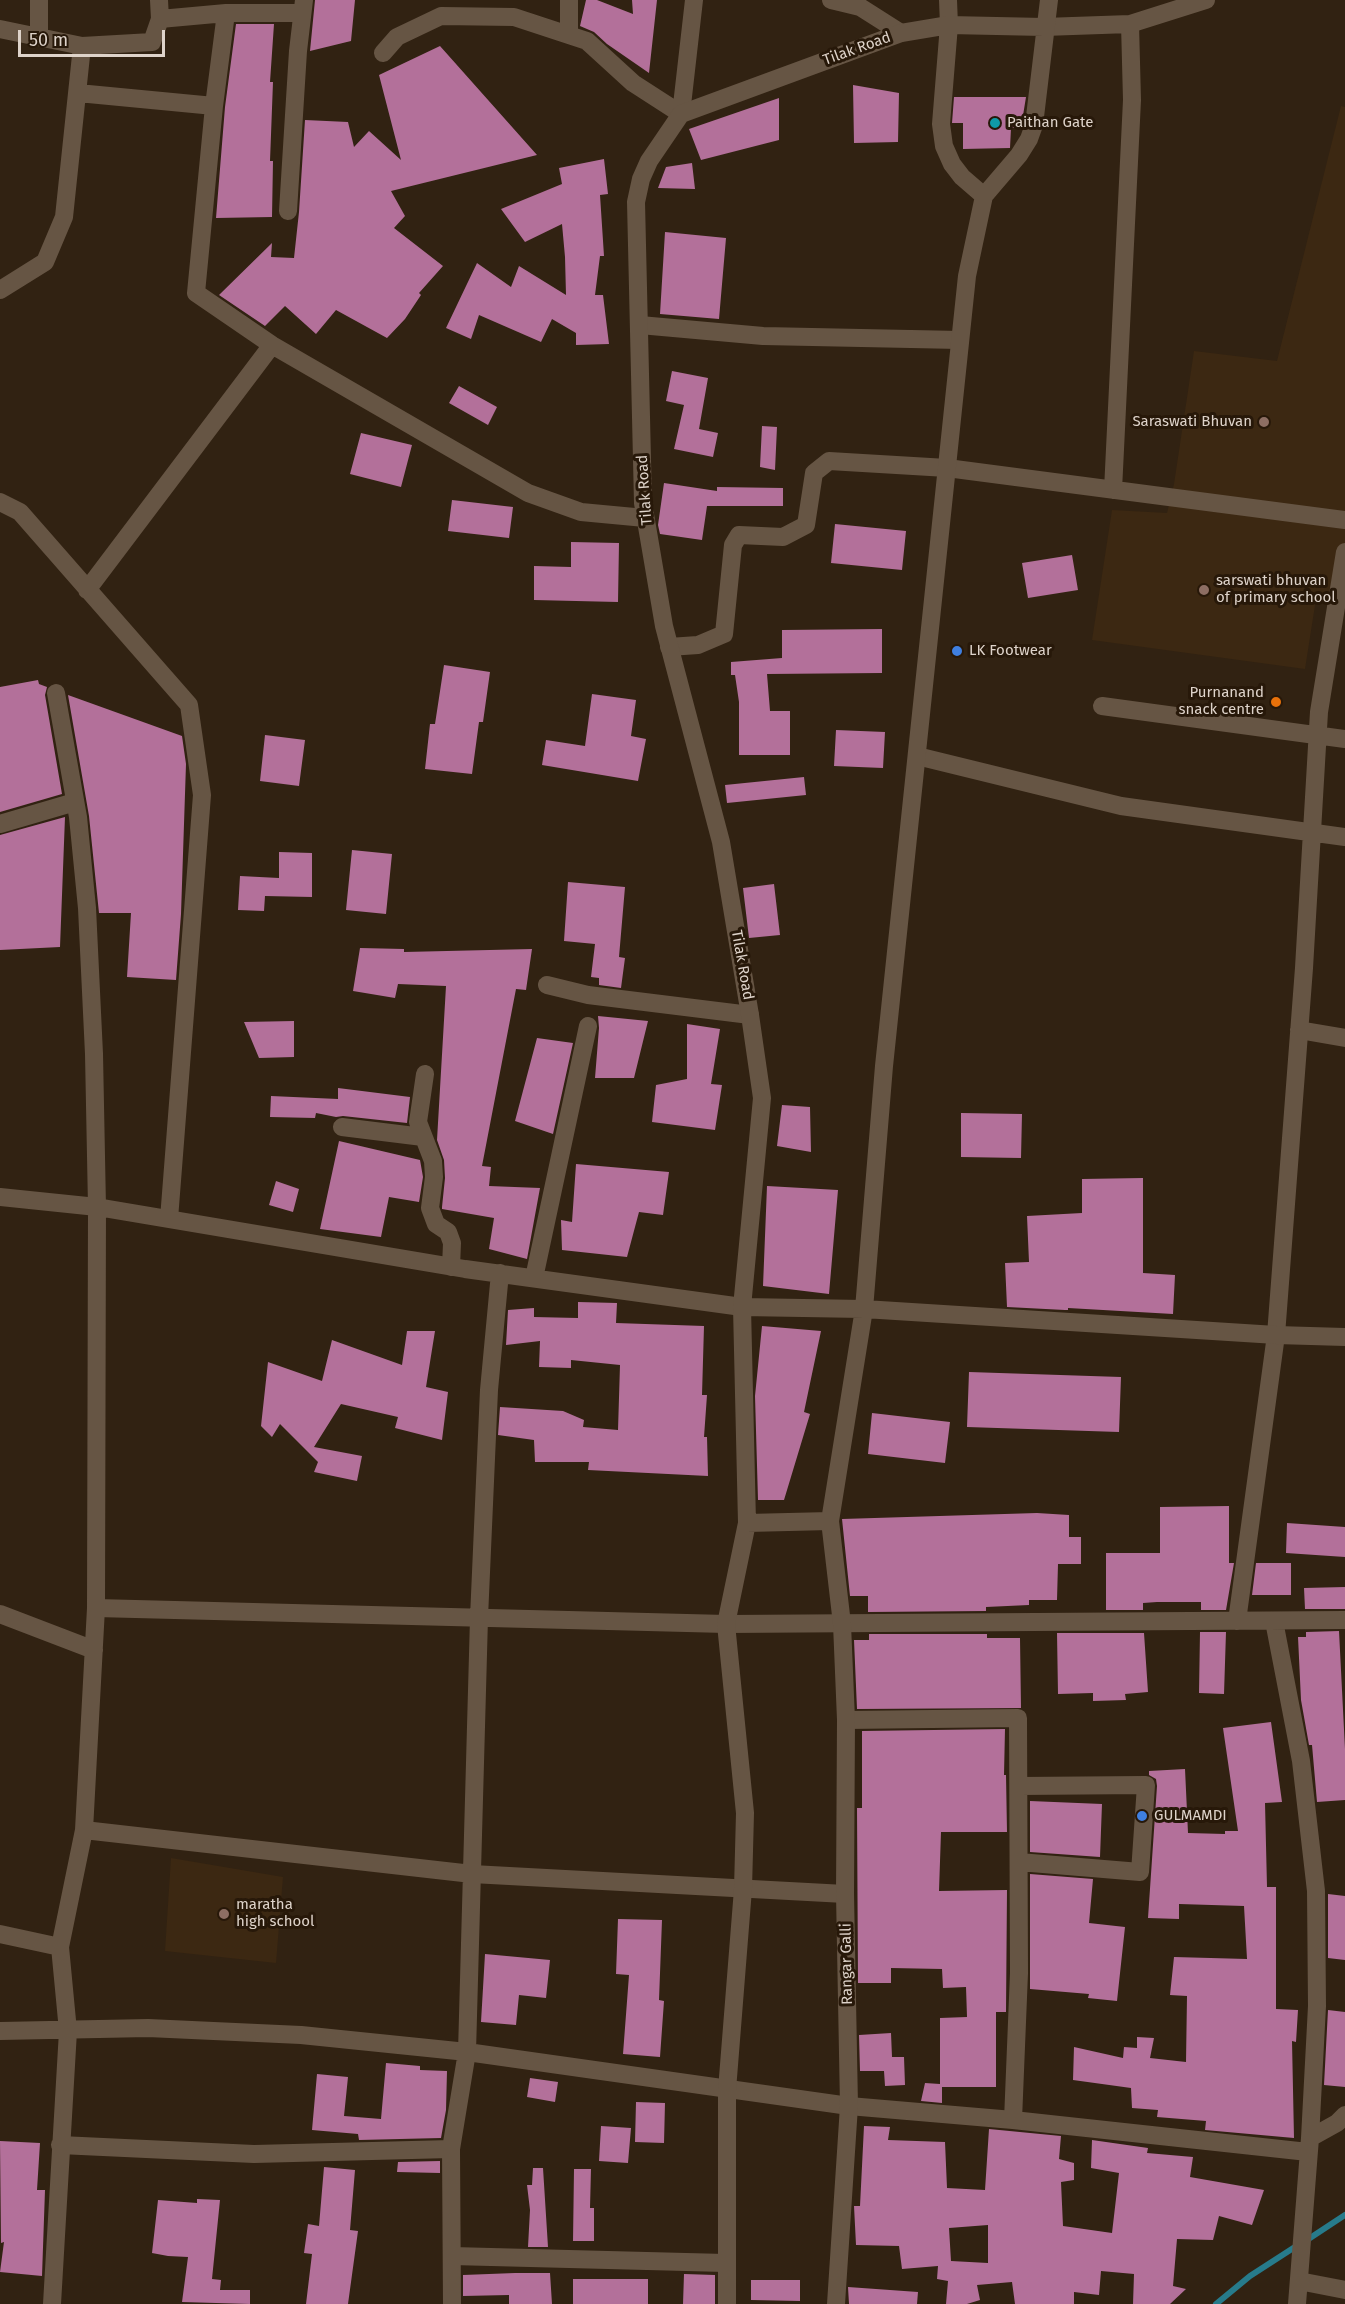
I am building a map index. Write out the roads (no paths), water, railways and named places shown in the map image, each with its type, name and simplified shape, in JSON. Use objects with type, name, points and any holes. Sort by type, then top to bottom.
[{"type":"street","points":[[39,0],[39,37]]},
{"type":"street","points":[[0,29],[82,46],[152,42],[160,19],[159,0]]},
{"type":"street","points":[[569,0],[569,34]]},
{"type":"street","points":[[383,53],[397,37],[441,16],[514,17],[587,41],[633,84],[681,114],[694,0]]},
{"type":"street","points":[[831,0],[860,7],[901,33]]},
{"type":"street","points":[[948,0],[949,26],[941,124],[944,146],[952,164],[962,177],[984,196],[1019,155],[1034,125],[1049,0]]},
{"type":"street","name":"Tilak Road","points":[[727,2304],[725,2263],[727,2090],[743,1889],[745,1813],[726,1624],[747,1522],[742,1307],[762,1098],[721,842],[669,647],[645,518],[636,202],[641,179],[649,161],[681,114],[901,33],[949,26],[1044,27],[1131,24],[1206,0]]},
{"type":"street","points":[[160,19],[303,6],[288,211]]},
{"type":"street","points":[[226,13],[214,106],[196,293],[272,345],[528,494],[581,512],[645,518]]},
{"type":"street","points":[[1113,490],[1132,100],[1131,24]]},
{"type":"street","points":[[0,290],[45,262],[64,217],[82,46]]},
{"type":"street","points":[[78,93],[214,106]]},
{"type":"street","name":"Rangar Galli","points":[[836,2304],[849,2106],[845,1894],[846,1720],[842,1624],[830,1521],[864,1309],[884,1066],[960,340],[967,276],[984,196]]},
{"type":"street","points":[[640,326],[763,336],[960,340]]},
{"type":"street","points":[[87,590],[272,345]]},
{"type":"street","points":[[669,647],[698,645],[723,634],[733,545],[739,535],[783,537],[806,525],[814,473],[829,461],[947,468],[1345,520]]},
{"type":"street","points":[[0,502],[20,512],[189,705],[202,795],[169,1219]]},
{"type":"street","points":[[1237,1621],[1276,1335],[1299,1030],[1319,712],[1345,552]]},
{"type":"street","points":[[52,2304],[68,2031],[60,1947],[84,1830],[96,1608],[97,1207],[88,919],[75,802],[56,693]]},
{"type":"street","points":[[1101,706],[1345,739]]},
{"type":"street","points":[[917,756],[1121,806],[1345,837]]},
{"type":"street","points":[[0,824],[75,802]]},
{"type":"street","points":[[547,985],[588,995],[750,1015]]},
{"type":"street","points":[[534,1278],[588,1026]]},
{"type":"street","points":[[1299,1030],[1345,1038]]},
{"type":"street","points":[[425,1074],[418,1122],[433,1161],[434,1178],[430,1208],[436,1224],[448,1232],[452,1243],[451,1267]]},
{"type":"street","points":[[342,1127],[423,1137]]},
{"type":"street","points":[[0,1197],[97,1207],[451,1267],[742,1307],[864,1309],[1276,1335],[1345,1337]]},
{"type":"street","points":[[452,2304],[451,2149],[467,2052],[479,1618],[489,1389],[500,1273]]},
{"type":"street","points":[[747,1522],[830,1521]]},
{"type":"street","points":[[96,1608],[726,1624],[1345,1620]]},
{"type":"street","points":[[0,1614],[94,1650]]},
{"type":"street","points":[[1274,1621],[1301,1761],[1316,1890],[1317,2006],[1297,2304]]},
{"type":"street","points":[[846,1720],[1018,1718],[1019,1973],[1013,2120]]},
{"type":"street","points":[[1019,1786],[1146,1785],[1140,1872],[1019,1862]]},
{"type":"street","points":[[84,1830],[472,1874],[845,1894]]},
{"type":"street","points":[[0,1934],[60,1947]]},
{"type":"street","points":[[0,2031],[148,2028],[301,2035],[467,2052],[849,2106],[1309,2145],[1345,2115]]},
{"type":"street","points":[[60,2145],[255,2154],[451,2149]]},
{"type":"street","points":[[452,2256],[725,2263]]},
{"type":"street","points":[[1299,2281],[1345,2290]]},
{"type":"waterway","points":[[1307,2240],[1345,2215]]},
{"type":"waterway","points":[[1216,2304],[1250,2276],[1298,2245]]},
{"type":"place","name":"Paithan Gate","points":[[995,123]]},
{"type":"place","name":"Saraswati Bhuvan","points":[[1264,422]]},
{"type":"place","name":"sarswati bhuvan of primary school","points":[[1204,590]]},
{"type":"place","name":"LK Footwear","points":[[957,651]]},
{"type":"place","name":"Purnanand snack centre","points":[[1276,702]]},
{"type":"place","name":"GULMAMDI","points":[[1142,1816]]},
{"type":"place","name":"maratha high school","points":[[224,1914]]}]
